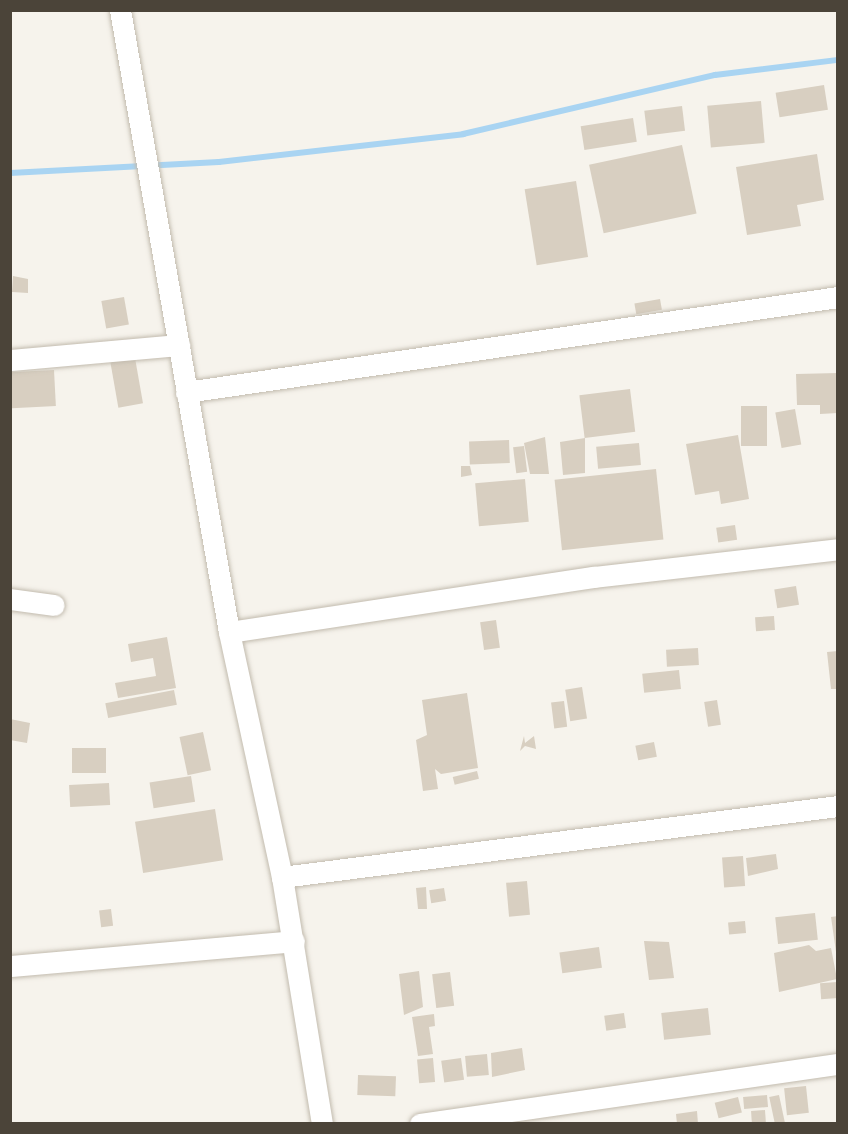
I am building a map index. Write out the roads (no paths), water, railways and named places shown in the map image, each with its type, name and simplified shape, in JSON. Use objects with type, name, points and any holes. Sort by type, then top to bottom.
[{"type":"street","points":[[120,10],[229,632],[294,941],[322,1124]]},
{"type":"street","points":[[186,392],[837,297]]},
{"type":"street","points":[[10,360],[179,345]]},
{"type":"street","points":[[229,632],[594,577],[837,549]]},
{"type":"street","points":[[10,600],[54,605]]},
{"type":"street","points":[[282,877],[837,806]]},
{"type":"street","points":[[10,966],[294,941]]},
{"type":"street","points":[[420,1124],[837,1064]]},
{"type":"waterway","points":[[10,173],[219,162],[463,134],[715,75],[838,60]]}]
